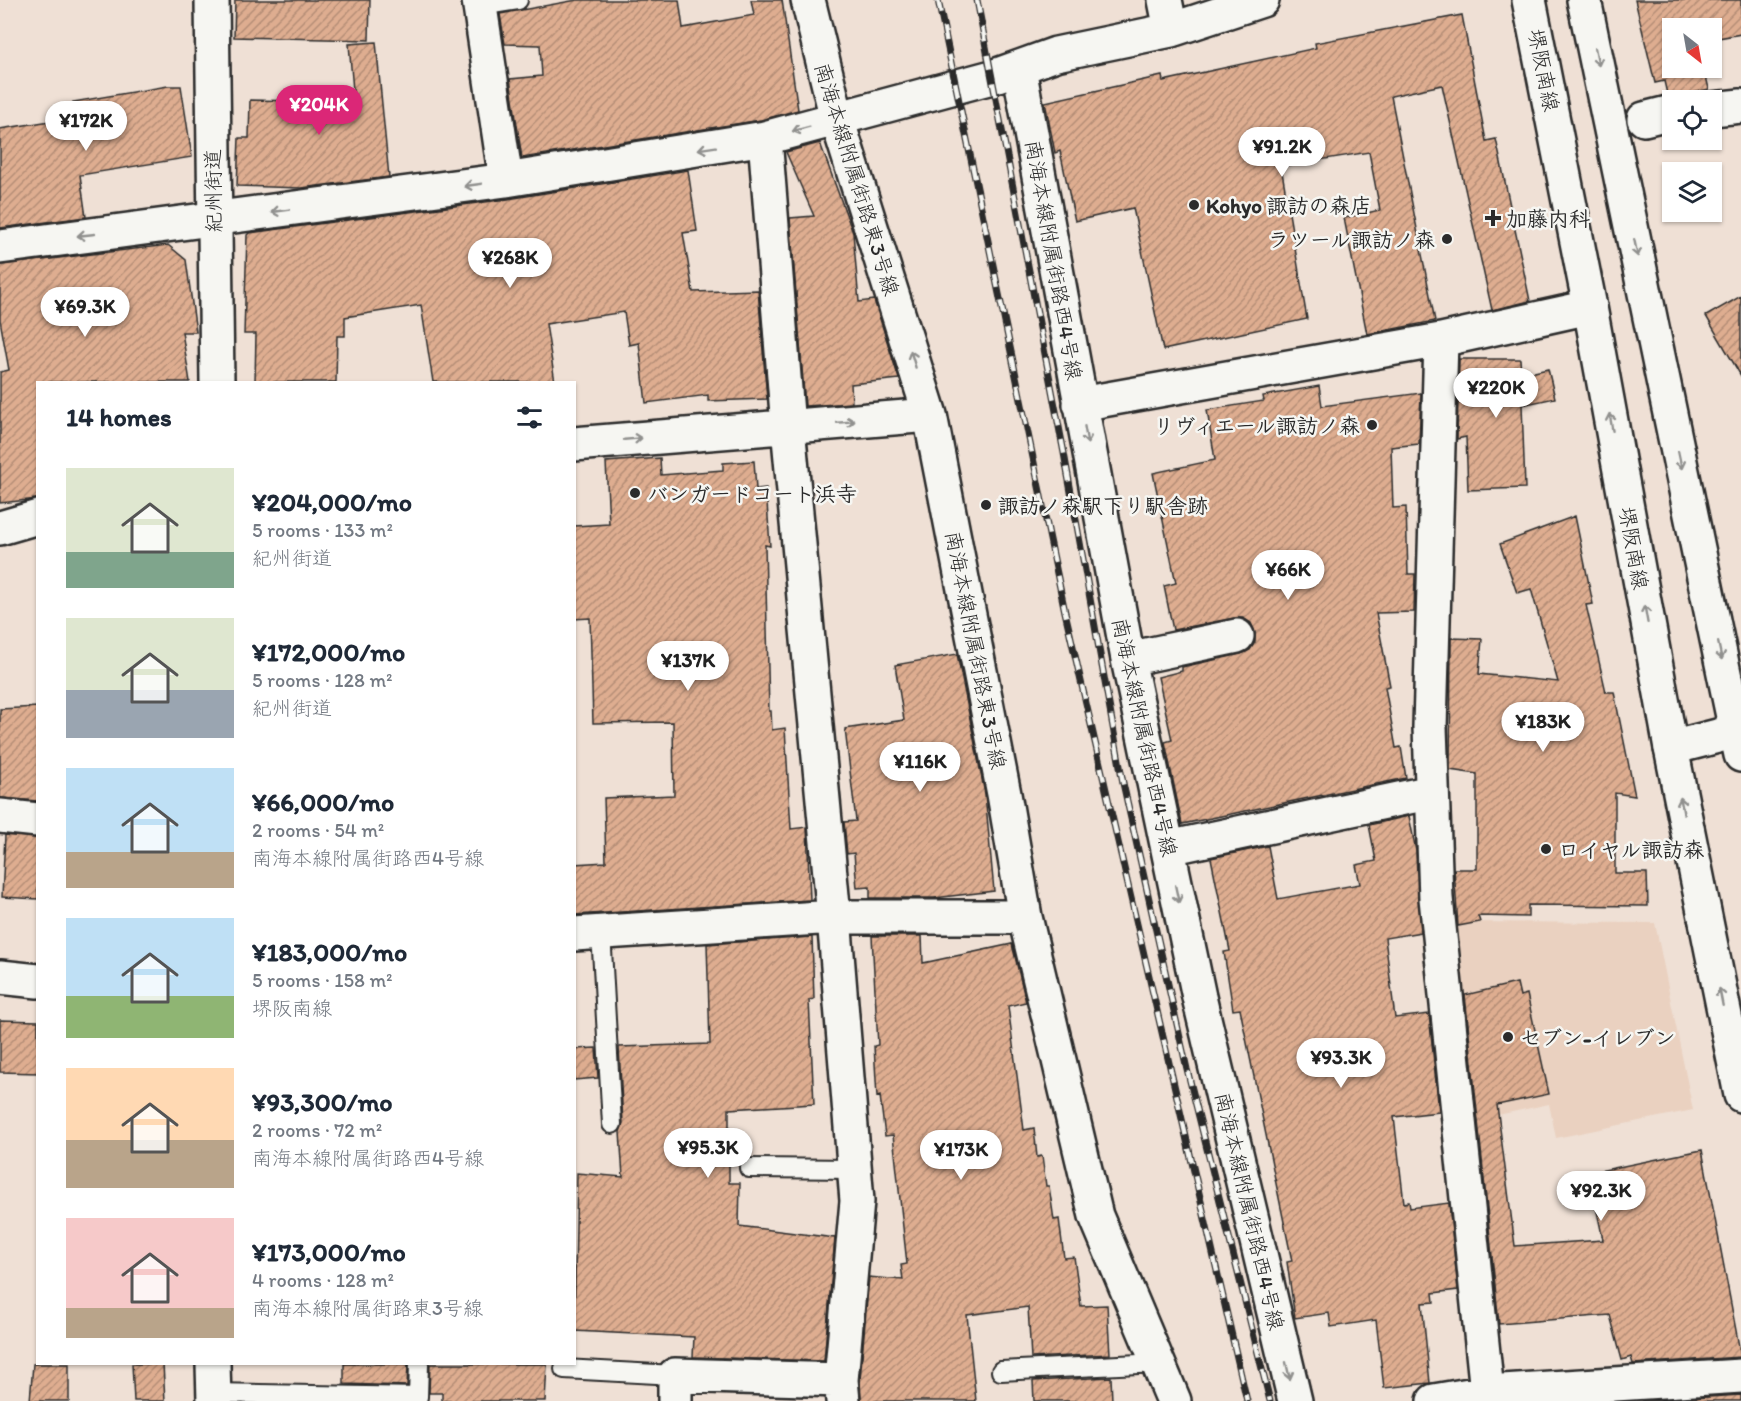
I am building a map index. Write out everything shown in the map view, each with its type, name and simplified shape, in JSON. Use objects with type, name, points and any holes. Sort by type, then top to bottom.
[{"type":"street","name":"紀州街道","points":[[212,0],[213,220],[217,381]]},
{"type":"street","name":"南海本線附属街路東3号線","points":[[808,0],[837,119],[930,415],[1026,917],[1096,1216],[1174,1401]]},
{"type":"street","points":[[0,247],[42,239],[213,220],[506,180],[765,138],[1020,68],[1168,15],[1262,0]]},
{"type":"street","name":"堺阪南線","points":[[1529,0],[1590,307],[1671,748],[1741,1095]]},
{"type":"street","points":[[1584,0],[1739,738],[1671,748]]},
{"type":"street","points":[[480,3],[506,180]]},
{"type":"street","name":"南海本線附属街路西4号線","points":[[1020,68],[1128,659],[1199,997],[1295,1401]]},
{"type":"street","points":[[1722,108],[1741,106]]},
{"type":"street","points":[[675,1388],[842,1391],[857,1201],[834,917],[788,427],[765,138]]},
{"type":"street","points":[[1080,404],[1441,340],[1590,307]]},
{"type":"street","points":[[1441,340],[1430,727],[1436,897],[1503,1394]]},
{"type":"street","points":[[576,444],[930,415]]},
{"type":"street","points":[[0,528],[36,518]]},
{"type":"street","points":[[1128,659],[1237,636]]},
{"type":"street","points":[[1168,848],[1432,792]]},
{"type":"street","points":[[0,816],[36,820]]},
{"type":"street","points":[[588,933],[834,917],[1026,917]]},
{"type":"street","points":[[0,977],[36,981]]},
{"type":"street","points":[[1434,1401],[1741,1376]]},
{"type":"lane","points":[[480,3],[518,0]]},
{"type":"lane","points":[[588,933],[612,1124]]},
{"type":"lane","points":[[749,1168],[854,1169]]},
{"type":"lane","points":[[1001,1371],[1159,1363]]},
{"type":"lane","points":[[214,1386],[418,1396],[419,1365]]},
{"type":"lane","points":[[564,1369],[675,1388]]},
{"type":"shaded area","points":[[1452,922],[1655,923],[1693,1110],[1556,1138],[1549,1104],[1470,1121]]},
{"type":"building","points":[[235,0],[370,0],[369,40],[234,37]]},
{"type":"building","points":[[577,0],[679,0],[683,28],[754,15],[751,0],[782,0],[798,110],[761,120],[522,158],[510,79],[542,76],[540,45],[505,44],[500,14]]},
{"type":"building","points":[[1635,0],[1741,0],[1741,34],[1722,37],[1722,18],[1662,18],[1662,78],[1706,78],[1709,89],[1666,90],[1664,81],[1655,83]]},
{"type":"building","points":[[1462,15],[1486,141],[1496,139],[1530,301],[1492,310],[1442,85],[1391,96],[1435,321],[1367,334],[1344,218],[1380,210],[1369,152],[1281,166],[1307,319],[1163,350],[1133,208],[1075,221],[1060,151],[1055,153],[1045,102],[1162,76],[1163,81],[1316,48],[1315,43]]},
{"type":"building","points":[[376,42],[389,177],[301,188],[237,186],[239,138],[249,138],[250,100],[354,102],[349,44]]},
{"type":"building","points":[[168,86],[181,86],[192,157],[80,175],[86,217],[0,228],[0,129],[76,117],[73,102]]},
{"type":"building","points":[[820,143],[853,233],[859,302],[874,300],[899,379],[851,384],[852,403],[805,406],[790,218],[814,216],[786,152]]},
{"type":"building","points":[[688,170],[697,231],[683,233],[693,292],[758,290],[767,399],[708,401],[708,395],[646,403],[639,343],[629,345],[624,312],[546,324],[555,381],[433,381],[421,305],[345,317],[345,336],[337,336],[336,381],[255,381],[256,334],[244,334],[247,235],[249,233],[508,199]]},
{"type":"building","points":[[168,245],[186,260],[196,332],[182,332],[190,381],[36,381],[36,499],[0,503],[0,372],[9,370],[0,320],[0,265]]},
{"type":"building","points":[[1741,296],[1741,376],[1706,316]]},
{"type":"building","points":[[1459,359],[1520,359],[1521,375],[1548,369],[1555,398],[1522,405],[1525,488],[1468,490],[1466,437],[1457,439]]},
{"type":"building","points":[[1319,386],[1322,406],[1421,393],[1419,444],[1391,447],[1393,508],[1406,507],[1408,574],[1415,574],[1414,612],[1376,613],[1390,686],[1385,687],[1396,748],[1401,747],[1406,778],[1182,824],[1165,742],[1172,740],[1158,677],[1182,671],[1182,667],[1250,650],[1255,642],[1255,633],[1251,623],[1243,618],[1173,630],[1164,586],[1176,583],[1153,473],[1215,460],[1207,410],[1264,401],[1263,396]]},
{"type":"building","points":[[660,458],[661,475],[723,470],[723,463],[754,461],[756,489],[766,488],[770,546],[765,545],[769,711],[771,711],[772,730],[785,728],[791,829],[807,827],[810,900],[576,915],[576,864],[606,862],[604,798],[674,795],[673,722],[593,723],[590,618],[576,619],[576,526],[609,524],[606,462]]},
{"type":"building","points":[[1575,516],[1593,604],[1586,605],[1606,692],[1614,692],[1635,796],[1615,793],[1615,873],[1647,873],[1648,906],[1528,905],[1528,917],[1478,916],[1480,922],[1458,926],[1454,869],[1477,869],[1477,774],[1450,770],[1451,638],[1482,639],[1479,674],[1558,682],[1531,589],[1517,593],[1500,544]]},
{"type":"building","points":[[957,654],[985,794],[994,891],[934,898],[870,898],[870,887],[857,888],[854,853],[847,854],[844,822],[856,821],[845,729],[904,720],[895,665]]},
{"type":"building","points":[[36,707],[36,801],[0,798],[0,709]]},
{"type":"building","points":[[1409,816],[1416,851],[1421,932],[1385,938],[1395,1018],[1429,1014],[1439,1112],[1394,1117],[1404,1203],[1409,1202],[1410,1208],[1449,1203],[1458,1290],[1433,1293],[1434,1302],[1422,1303],[1430,1383],[1384,1388],[1376,1320],[1331,1327],[1329,1313],[1295,1318],[1287,1262],[1292,1261],[1240,1009],[1233,1010],[1224,952],[1230,951],[1211,858],[1268,846],[1278,899],[1360,884],[1356,865],[1376,861],[1369,825]]},
{"type":"building","points":[[5,835],[36,838],[36,899],[2,897]]},
{"type":"building","points":[[872,936],[922,936],[923,963],[1012,944],[1026,1002],[1008,1006],[1024,1130],[1034,1128],[1037,1157],[1042,1156],[1054,1220],[1059,1219],[1064,1258],[1074,1257],[1081,1306],[1107,1305],[1110,1354],[1031,1358],[1028,1307],[967,1315],[976,1401],[861,1401],[860,1380],[869,1277],[903,1280],[901,1265],[907,1264],[893,1135],[885,1136],[880,1096],[877,1097],[874,1046],[878,1045]]},
{"type":"building","points":[[812,937],[814,999],[809,1000],[814,1104],[729,1109],[729,1183],[740,1183],[739,1226],[835,1238],[824,1361],[693,1357],[694,1337],[576,1331],[577,1173],[623,1177],[619,1047],[710,1044],[707,944]]},
{"type":"building","points":[[1517,983],[1520,996],[1527,994],[1549,1094],[1497,1105],[1515,1246],[1603,1240],[1589,1173],[1702,1150],[1741,1357],[1633,1364],[1631,1357],[1622,1360],[1610,1315],[1499,1324],[1465,995]]},
{"type":"building","points":[[0,1020],[36,1021],[36,1073],[0,1072]]},
{"type":"building","points":[[596,1048],[598,1078],[576,1080],[576,1049]]},
{"type":"building","points":[[33,1364],[69,1365],[69,1401],[30,1401]]},
{"type":"building","points":[[132,1365],[163,1365],[165,1401],[134,1401]]},
{"type":"building","points":[[344,1365],[408,1365],[407,1386],[344,1384]]},
{"type":"building","points":[[430,1365],[547,1365],[545,1401],[442,1401],[442,1393],[429,1393]]},
{"type":"building","points":[[1111,1377],[1112,1401],[1034,1401],[1033,1381]]},
{"type":"building","points":[[1741,1395],[1741,1401],[1642,1401]]},
{"type":"railway","points":[[938,0],[1065,612],[1247,1401]]},
{"type":"railway","points":[[977,0],[1064,453],[1123,783],[1187,1069],[1270,1401]]},
{"type":"place","name":"Kohyo 諏訪の森店","points":[[1194,205]]},
{"type":"place","name":"加藤内科","points":[[1493,218]]},
{"type":"place","name":"ラツール諏訪ノ森","points":[[1447,239]]},
{"type":"place","name":"リヴィエール諏訪ノ森","points":[[1372,425]]},
{"type":"place","name":"バンガードコート浜寺","points":[[635,493]]},
{"type":"place","name":"諏訪ノ森駅下り駅舎跡","points":[[986,505]]},
{"type":"place","name":"ロイヤル諏訪森","points":[[1546,849]]},
{"type":"place","name":"セブン-イレブン","points":[[1508,1037]]}]
